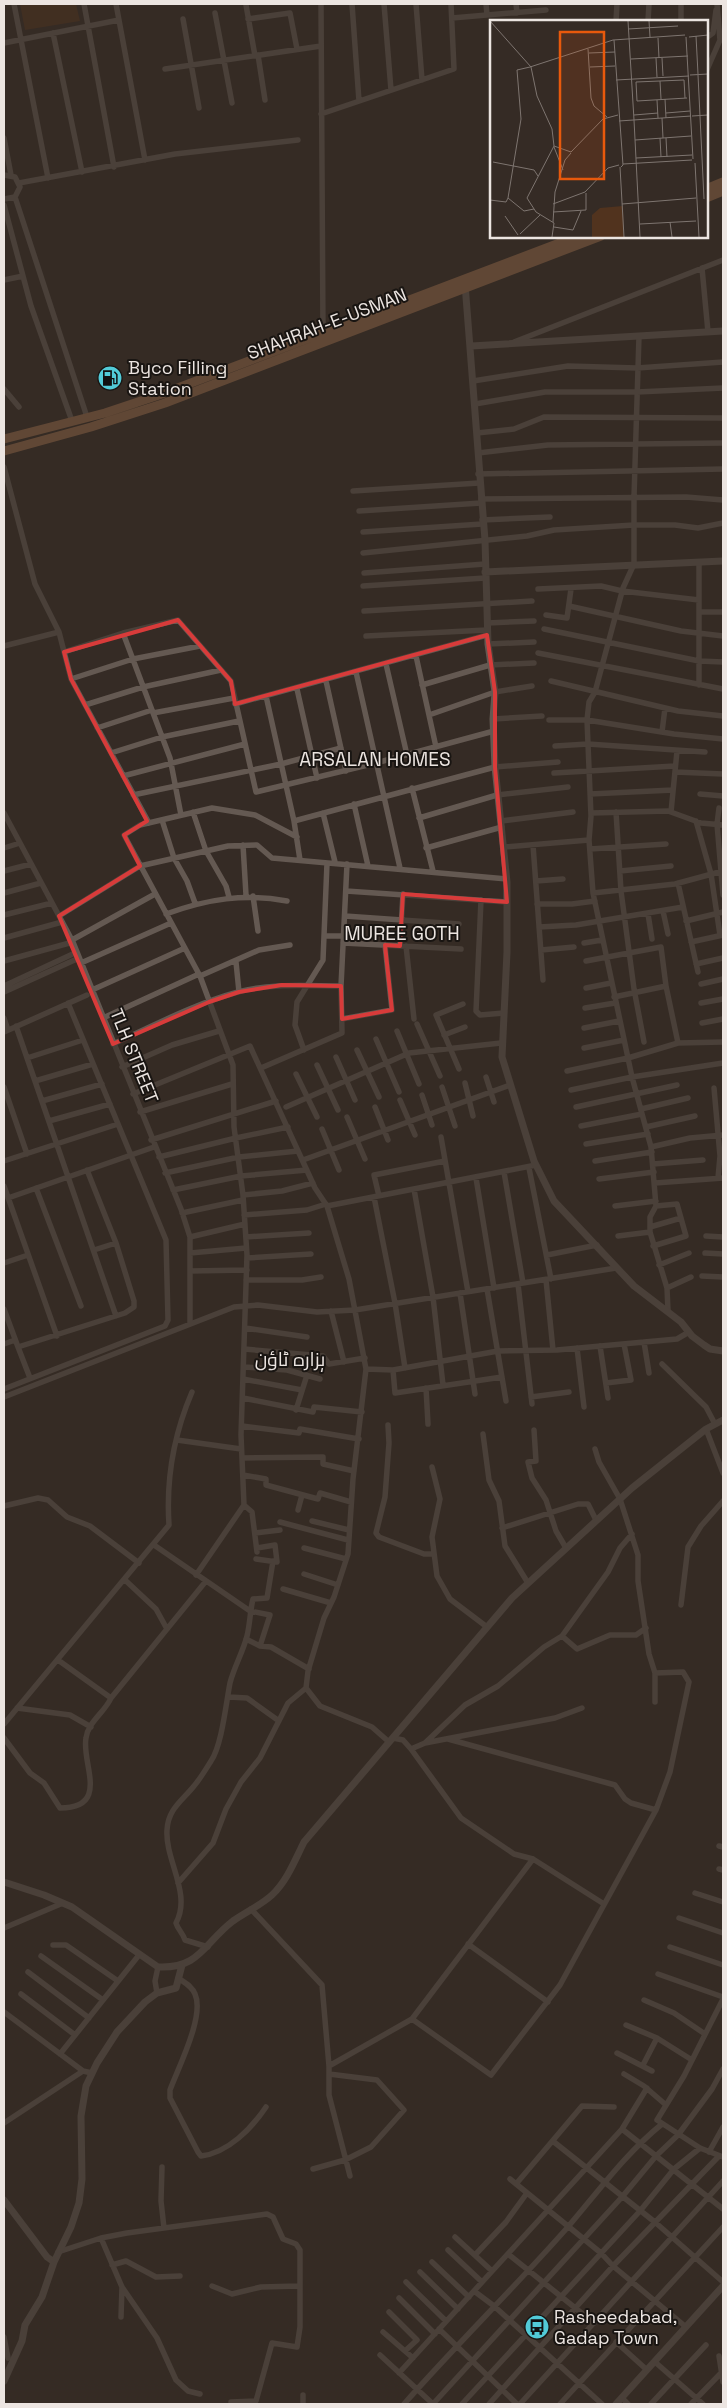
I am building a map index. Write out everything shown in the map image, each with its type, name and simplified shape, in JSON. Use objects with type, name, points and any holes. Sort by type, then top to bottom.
[{"type":"main road","points":[[707,189],[723,182]]},
{"type":"main road","points":[[707,198],[723,191]]},
{"type":"main road","name":"SHAHRAH-E-USMAN","points":[[4,439],[233,378],[286,358],[573,238]]},
{"type":"main road","name":"SHAHRAH-E-USMAN","points":[[4,451],[117,420],[229,368],[323,333],[595,238]]},
{"type":"main road","points":[[282,349],[286,358]]},
{"type":"main road","points":[[229,368],[233,378]]},
{"type":"street","points":[[14,4],[48,178]]},
{"type":"street","points":[[84,4],[114,167]]},
{"type":"street","points":[[116,4],[145,160]]},
{"type":"street","points":[[321,4],[323,333]]},
{"type":"street","points":[[352,4],[359,101]]},
{"type":"street","points":[[384,4],[391,90]]},
{"type":"street","points":[[416,4],[422,80]]},
{"type":"street","points":[[322,114],[454,69],[451,4]]},
{"type":"street","points":[[486,4],[486,15]]},
{"type":"street","points":[[516,4],[517,13]]},
{"type":"street","points":[[616,20],[617,4]]},
{"type":"street","points":[[648,20],[649,4]]},
{"type":"street","points":[[681,4],[681,20]]},
{"type":"street","points":[[707,70],[720,40],[722,20],[717,4]]},
{"type":"street","points":[[707,37],[713,33],[717,4]]},
{"type":"street","points":[[246,5],[265,100]]},
{"type":"street","points":[[452,18],[546,10]]},
{"type":"street","points":[[214,13],[232,103]]},
{"type":"street","points":[[248,19],[290,13],[297,50]]},
{"type":"street","points":[[182,19],[199,108]]},
{"type":"street","points":[[4,42],[119,20]]},
{"type":"street","points":[[53,33],[82,172]]},
{"type":"street","points":[[165,69],[321,46]]},
{"type":"street","points":[[4,138],[11,175],[19,183],[19,191],[14,197],[4,199]]},
{"type":"street","points":[[19,183],[114,167],[175,154],[298,140]]},
{"type":"street","points":[[4,175],[11,175]]},
{"type":"street","points":[[14,197],[87,418]]},
{"type":"street","points":[[4,204],[30,306],[72,421]]},
{"type":"street","points":[[510,344],[723,260]]},
{"type":"street","points":[[702,268],[708,332]]},
{"type":"street","points":[[4,280],[22,276]]},
{"type":"street","points":[[465,283],[477,433],[478,474],[485,540],[488,644],[495,692],[493,719],[495,767],[507,878],[502,1057],[533,1167],[547,1255],[553,1350]]},
{"type":"street","points":[[471,346],[723,331]]},
{"type":"street","points":[[639,336],[637,368],[638,416],[634,471],[634,564],[622,591],[594,692],[589,702],[587,720],[591,812],[589,840],[593,893],[602,940],[632,1077],[652,1150],[656,1204],[650,1217],[650,1230],[666,1288],[668,1311]]},
{"type":"street","points":[[473,381],[568,366],[637,368],[723,362]]},
{"type":"street","points":[[474,404],[545,392],[637,392],[723,388]]},
{"type":"street","points":[[4,389],[19,407]]},
{"type":"street","points":[[477,433],[514,428],[544,417],[638,416],[723,418]]},
{"type":"street","points":[[478,453],[548,445],[723,442]]},
{"type":"street","points":[[4,467],[35,584],[59,632],[71,679],[149,823]]},
{"type":"street","points":[[478,474],[723,469]]},
{"type":"street","points":[[353,491],[479,483]]},
{"type":"street","points":[[359,511],[481,501],[634,497],[723,500]]},
{"type":"street","points":[[363,532],[550,517]]},
{"type":"street","points":[[363,553],[527,536],[543,531],[634,525],[675,525],[698,528],[723,523]]},
{"type":"street","points":[[363,586],[634,564],[723,561]]},
{"type":"street","points":[[699,562],[699,685]]},
{"type":"street","points":[[364,573],[485,564]]},
{"type":"street","points":[[538,589],[571,589],[600,586],[622,591],[699,600]]},
{"type":"street","points":[[546,615],[567,618],[571,589]]},
{"type":"street","points":[[364,611],[532,601]]},
{"type":"street","points":[[569,606],[699,634],[723,636]]},
{"type":"street","points":[[699,612],[723,612]]},
{"type":"street","points":[[64,652],[122,633],[178,620],[230,681],[256,792],[346,771],[494,731]]},
{"type":"street","points":[[366,636],[487,629],[534,622]]},
{"type":"street","points":[[235,704],[416,656],[487,629]]},
{"type":"street","points":[[544,629],[699,661],[723,662]]},
{"type":"street","points":[[4,646],[59,632]]},
{"type":"street","points":[[122,633],[171,762],[181,815]]},
{"type":"street","points":[[488,644],[534,642]]},
{"type":"street","points":[[71,679],[132,659],[200,646]]},
{"type":"street","points":[[538,654],[723,689]]},
{"type":"street","points":[[416,656],[436,747]]},
{"type":"street","points":[[422,685],[490,665],[534,663]]},
{"type":"street","points":[[386,664],[407,755]]},
{"type":"street","points":[[85,705],[143,687],[222,670]]},
{"type":"street","points":[[356,672],[400,868]]},
{"type":"street","points":[[326,681],[346,771]]},
{"type":"street","points":[[551,682],[666,708],[723,716]]},
{"type":"street","points":[[429,715],[495,692],[532,686]]},
{"type":"street","points":[[297,688],[317,778]]},
{"type":"street","points":[[266,696],[294,821],[300,860]]},
{"type":"street","points":[[97,728],[152,711],[234,698]]},
{"type":"street","points":[[662,732],[666,708]]},
{"type":"street","points":[[493,719],[542,716]]},
{"type":"street","points":[[549,720],[587,720],[662,732],[723,739]]},
{"type":"street","points":[[111,753],[162,737],[239,721]]},
{"type":"street","points":[[123,776],[245,744]]},
{"type":"street","points":[[555,746],[588,744],[705,752]]},
{"type":"street","points":[[133,795],[281,764],[341,748]]},
{"type":"street","points":[[671,812],[677,751]]},
{"type":"street","points":[[294,821],[495,767],[558,762]]},
{"type":"street","points":[[554,773],[589,769],[675,769],[723,774]]},
{"type":"street","points":[[420,818],[497,795],[568,787]]},
{"type":"street","points":[[412,788],[433,872]]},
{"type":"street","points":[[590,794],[673,790]]},
{"type":"street","points":[[700,794],[723,796]]},
{"type":"street","points":[[354,804],[368,866]]},
{"type":"street","points":[[196,1575],[244,1505],[242,1426],[247,1258],[241,1176],[233,1113],[233,1065],[199,975],[124,835],[140,825],[212,808],[255,815],[297,837]]},
{"type":"street","points":[[719,808],[723,894]]},
{"type":"street","points":[[193,812],[206,851],[226,886],[229,898]]},
{"type":"street","points":[[426,848],[502,824],[574,812]]},
{"type":"street","points":[[591,812],[671,812],[696,821],[720,824]]},
{"type":"street","points":[[616,812],[624,918],[644,1042]]},
{"type":"street","name":"TLH STREET","points":[[4,813],[6,823],[20,843],[72,941],[90,992],[103,1018],[132,1094],[182,1213],[190,1237],[190,1323]]},
{"type":"street","points":[[323,813],[335,862]]},
{"type":"street","points":[[162,820],[174,858],[187,881],[195,904]]},
{"type":"street","points":[[691,942],[721,935],[710,874],[696,821]]},
{"type":"street","points":[[504,847],[589,840]]},
{"type":"street","points":[[4,848],[20,843]]},
{"type":"street","points":[[533,844],[543,980]]},
{"type":"street","points":[[590,849],[666,844]]},
{"type":"street","points":[[243,845],[246,895]]},
{"type":"street","points":[[4,938],[61,919],[140,866],[206,851],[243,845],[257,846],[272,858],[507,878]]},
{"type":"street","points":[[304,1050],[295,1025],[297,1002],[324,960],[328,863]]},
{"type":"street","points":[[4,871],[31,864]]},
{"type":"street","points":[[260,1068],[342,1033],[341,986],[347,864]]},
{"type":"street","points":[[620,871],[671,866]]},
{"type":"street","points":[[593,893],[621,892],[678,883],[722,871]]},
{"type":"street","points":[[536,882],[563,879]]},
{"type":"street","points":[[4,893],[42,883]]},
{"type":"street","points":[[678,883],[698,972]]},
{"type":"street","points":[[346,891],[507,902]]},
{"type":"street","points":[[4,961],[72,941],[155,894]]},
{"type":"street","points":[[403,894],[401,920],[403,946],[415,1021],[440,1076]]},
{"type":"street","points":[[166,914],[195,904],[246,895],[287,901]]},
{"type":"street","points":[[253,896],[258,931]]},
{"type":"street","points":[[481,900],[476,1011],[480,1016],[504,1013]]},
{"type":"street","points":[[538,904],[572,904],[595,901]]},
{"type":"street","points":[[4,915],[52,903]]},
{"type":"street","points":[[539,927],[576,925],[683,907]]},
{"type":"street","points":[[663,911],[668,934]]},
{"type":"street","points":[[686,921],[723,912]]},
{"type":"street","points":[[648,914],[652,939]]},
{"type":"street","points":[[345,916],[459,924]]},
{"type":"street","points":[[4,986],[171,923]]},
{"type":"street","points":[[324,936],[385,945],[461,949]]},
{"type":"street","points":[[584,943],[602,940]]},
{"type":"street","points":[[103,1018],[263,949],[290,945]]},
{"type":"street","points":[[342,1019],[392,1010],[385,945]]},
{"type":"street","points":[[541,950],[574,947]]},
{"type":"street","points":[[586,961],[661,947],[666,986],[678,1043]]},
{"type":"street","points":[[4,1018],[6,1031],[185,948]]},
{"type":"street","points":[[4,992],[79,958]]},
{"type":"street","points":[[696,964],[723,958]]},
{"type":"street","points":[[236,962],[239,992]]},
{"type":"street","points":[[701,984],[723,979]]},
{"type":"street","points":[[586,988],[611,983]]},
{"type":"street","points":[[113,1044],[209,1002],[239,992],[282,985],[341,986]]},
{"type":"street","points":[[585,1008],[615,1000],[635,992],[666,986]]},
{"type":"street","points":[[701,1003],[723,999]]},
{"type":"street","points":[[4,1389],[168,1322],[169,1296],[166,1240],[68,1003]]},
{"type":"street","points":[[459,1069],[436,1016],[463,1004]]},
{"type":"street","points":[[702,1023],[723,1019]]},
{"type":"street","points":[[584,1028],[620,1021]]},
{"type":"street","points":[[16,1026],[116,1316]]},
{"type":"street","points":[[444,1034],[465,1027]]},
{"type":"street","points":[[122,1067],[172,1045],[219,1031]]},
{"type":"street","points":[[397,1031],[419,1084]]},
{"type":"street","points":[[27,1058],[83,1040]]},
{"type":"street","points":[[376,1040],[399,1092]]},
{"type":"street","points":[[584,1048],[624,1040]]},
{"type":"street","points":[[567,1071],[628,1058],[678,1043],[723,1042]]},
{"type":"street","points":[[286,1107],[406,1054],[502,1043]]},
{"type":"street","points":[[132,1094],[250,1046],[313,1183],[327,1205],[349,1279],[365,1358],[366,1369],[362,1412],[354,1471],[346,1559],[338,1585],[324,1618],[308,1669],[306,1688],[320,1706],[372,1727],[391,1740],[403,1740],[461,1818],[514,1854],[532,1859],[604,1904]]},
{"type":"street","points":[[357,1050],[379,1097]]},
{"type":"street","points":[[336,1057],[355,1100]]},
{"type":"street","points":[[571,1090],[632,1077],[723,1063]]},
{"type":"street","points":[[35,1081],[93,1064]]},
{"type":"street","points":[[316,1065],[338,1110]]},
{"type":"street","points":[[296,1074],[317,1117]]},
{"type":"street","points":[[486,1077],[494,1102]]},
{"type":"street","points":[[464,1083],[474,1116]]},
{"type":"street","points":[[42,1101],[102,1084]]},
{"type":"street","points":[[140,1112],[232,1084]]},
{"type":"street","points":[[302,1160],[510,1085]]},
{"type":"street","points":[[576,1108],[677,1085]]},
{"type":"street","points":[[4,1087],[27,1154]]},
{"type":"street","points":[[442,1087],[455,1126]]},
{"type":"street","points":[[655,1183],[721,1178],[720,1135],[714,1088]]},
{"type":"street","points":[[422,1095],[432,1125]]},
{"type":"street","points":[[581,1126],[688,1098]]},
{"type":"street","points":[[400,1100],[415,1135]]},
{"type":"street","points":[[151,1140],[276,1101]]},
{"type":"street","points":[[49,1121],[110,1104]]},
{"type":"street","points":[[374,1107],[388,1140]]},
{"type":"street","points":[[646,1127],[694,1116]]},
{"type":"street","points":[[347,1117],[366,1159]]},
{"type":"street","points":[[4,1161],[118,1124]]},
{"type":"street","points":[[158,1157],[236,1138],[288,1128]]},
{"type":"street","points":[[322,1129],[339,1170]]},
{"type":"street","points":[[586,1144],[648,1134]]},
{"type":"street","points":[[595,1160],[652,1150],[690,1138],[720,1135]]},
{"type":"street","points":[[441,1137],[468,1292]]},
{"type":"street","points":[[8,1198],[154,1147]]},
{"type":"street","points":[[165,1172],[239,1157],[298,1151]]},
{"type":"street","points":[[653,1164],[703,1160]]},
{"type":"street","points":[[405,1368],[374,1175],[445,1161]]},
{"type":"street","points":[[244,1215],[307,1210],[533,1167]]},
{"type":"street","points":[[533,1167],[554,1201],[634,1286],[668,1311],[710,1349],[723,1351]]},
{"type":"street","points":[[18,1348],[116,1316],[134,1307],[116,1243],[87,1170]]},
{"type":"street","points":[[173,1190],[241,1176],[307,1170]]},
{"type":"street","points":[[504,1172],[520,1284],[525,1350],[532,1404]]},
{"type":"street","points":[[599,1179],[654,1172]]},
{"type":"street","points":[[476,1178],[494,1288]]},
{"type":"street","points":[[182,1213],[243,1197],[282,1191],[313,1183]]},
{"type":"street","points":[[4,1186],[58,1336]]},
{"type":"street","points":[[36,1188],[81,1306]]},
{"type":"street","points":[[414,1189],[433,1297],[444,1385]]},
{"type":"street","points":[[615,1206],[677,1204],[686,1236],[653,1246]]},
{"type":"street","points":[[618,1236],[650,1230],[681,1218]]},
{"type":"street","points":[[190,1237],[245,1224]]},
{"type":"street","points":[[246,1237],[309,1233]]},
{"type":"street","points":[[706,1236],[723,1237]]},
{"type":"street","points":[[94,1250],[116,1243]]},
{"type":"street","points":[[547,1255],[597,1245]]},
{"type":"street","points":[[190,1253],[246,1248]]},
{"type":"street","points":[[659,1265],[689,1253]]},
{"type":"street","points":[[705,1253],[723,1254]]},
{"type":"street","points":[[247,1258],[311,1254]]},
{"type":"street","points":[[4,1263],[28,1255]]},
{"type":"street","points":[[4,1397],[190,1323],[246,1305],[317,1312],[355,1310],[616,1268]]},
{"type":"street","points":[[190,1271],[246,1270]]},
{"type":"street","points":[[702,1276],[723,1277]]},
{"type":"street","points":[[246,1280],[302,1280],[321,1277]]},
{"type":"street","points":[[666,1288],[691,1277]]},
{"type":"street","points":[[487,1289],[506,1401]]},
{"type":"street","points":[[460,1293],[474,1394]]},
{"type":"street","points":[[4,1309],[30,1378]]},
{"type":"street","points":[[331,1311],[344,1362]]},
{"type":"street","points":[[245,1328],[307,1336]]},
{"type":"street","points":[[366,1369],[393,1370],[498,1351],[553,1350],[677,1339],[689,1332]]},
{"type":"street","points":[[4,1344],[15,1340]]},
{"type":"street","points":[[644,1342],[649,1373]]},
{"type":"street","points":[[606,1383],[631,1380],[624,1344]]},
{"type":"street","points":[[600,1346],[608,1398]]},
{"type":"street","points":[[577,1348],[584,1408]]},
{"type":"street","points":[[244,1349],[323,1356],[329,1364],[365,1358]]},
{"type":"street","points":[[662,1364],[706,1407],[715,1424]]},
{"type":"street","points":[[244,1368],[287,1370],[320,1378]]},
{"type":"street","points":[[393,1370],[395,1393],[502,1377]]},
{"type":"street","points":[[296,1410],[307,1375]]},
{"type":"street","points":[[243,1379],[302,1390]]},
{"type":"street","points":[[426,1388],[428,1424]]},
{"type":"street","points":[[4,1724],[154,1546],[169,1525],[167,1494],[177,1440],[192,1392]]},
{"type":"street","points":[[531,1397],[569,1392]]},
{"type":"street","points":[[243,1398],[313,1412],[314,1407],[362,1412]]},
{"type":"street","points":[[4,1882],[72,1907],[139,1955],[158,1966],[182,1966],[202,1954],[232,1922],[272,1895],[288,1874],[304,1842],[512,1598],[620,1499],[706,1429],[723,1420]]},
{"type":"street","points":[[388,1425],[386,1497],[376,1534],[379,1537],[424,1554],[433,1554]]},
{"type":"street","points":[[242,1426],[299,1434],[300,1429],[359,1440]]},
{"type":"street","points":[[706,1429],[723,1472]]},
{"type":"street","points":[[534,1430],[536,1461],[528,1462],[530,1474],[546,1500],[556,1531],[566,1548]]},
{"type":"street","points":[[483,1434],[489,1480],[497,1496],[507,1552],[528,1583]]},
{"type":"street","points":[[177,1440],[242,1449]]},
{"type":"street","points":[[594,1449],[599,1462],[620,1499],[638,1555],[638,1580],[649,1654],[655,1672],[655,1702]]},
{"type":"street","points":[[242,1458],[323,1457],[323,1464],[354,1471]]},
{"type":"street","points":[[432,1467],[440,1499],[432,1537],[437,1576],[446,1594],[487,1627]]},
{"type":"street","points":[[243,1475],[266,1480],[266,1485],[318,1499],[320,1493],[351,1502]]},
{"type":"street","points":[[298,1510],[302,1495]]},
{"type":"street","points":[[4,1506],[38,1498],[48,1500],[67,1517],[90,1526],[139,1563]]},
{"type":"street","points":[[681,1605],[688,1547],[701,1526],[723,1502]]},
{"type":"street","points":[[502,1528],[570,1506],[584,1504],[590,1506],[596,1520]]},
{"type":"street","points":[[244,1505],[252,1512],[257,1553]]},
{"type":"street","points":[[312,1521],[349,1530]]},
{"type":"street","points":[[280,1522],[348,1540]]},
{"type":"street","points":[[255,1533],[280,1530]]},
{"type":"street","points":[[425,1743],[466,1704],[498,1686],[544,1647],[562,1636],[608,1572],[620,1548],[632,1534]]},
{"type":"street","points":[[275,1545],[278,1562],[273,1561],[257,1553],[275,1545]]},
{"type":"street","points":[[154,1546],[250,1611],[270,1614],[260,1646]]},
{"type":"street","points":[[304,1548],[346,1559]]},
{"type":"street","points":[[208,1947],[185,1940],[183,1933],[178,1929],[176,1923],[180,1916],[178,1883],[167,1839],[171,1810],[196,1784],[213,1759],[227,1710],[230,1684],[246,1639],[253,1599],[267,1598],[273,1561]]},
{"type":"street","points":[[304,1574],[338,1585]]},
{"type":"street","points":[[124,1580],[156,1609],[167,1629]]},
{"type":"street","points":[[4,1738],[30,1773],[44,1782],[60,1808],[68,1808],[86,1798],[91,1787],[86,1736],[111,1698],[206,1581]]},
{"type":"street","points":[[283,1589],[331,1603]]},
{"type":"street","points":[[562,1636],[577,1649],[610,1635],[636,1635],[646,1628]]},
{"type":"street","points":[[246,1639],[260,1646],[271,1647],[308,1669]]},
{"type":"street","points":[[58,1660],[111,1698]]},
{"type":"street","points":[[412,2018],[491,2075],[560,1985],[656,1810],[670,1772],[689,1682],[683,1672],[655,1672]]},
{"type":"street","points":[[178,1883],[213,1843],[230,1802],[241,1782],[260,1758],[288,1703],[306,1688]]},
{"type":"street","points":[[229,1696],[247,1698],[279,1721]]},
{"type":"street","points":[[17,1708],[70,1715],[91,1727]]},
{"type":"street","points":[[411,1749],[425,1743],[555,1718],[582,1708]]},
{"type":"street","points":[[448,1739],[615,1785],[625,1799],[656,1810]]},
{"type":"street","points":[[329,2066],[412,2018],[532,1859]]},
{"type":"street","points":[[695,1893],[723,1902]]},
{"type":"street","points":[[4,1928],[63,1903]]},
{"type":"street","points":[[251,1909],[322,1985],[329,2066],[329,2096],[350,2176]]},
{"type":"street","points":[[679,1918],[723,1933]]},
{"type":"street","points":[[468,1944],[548,2002]]},
{"type":"street","points":[[53,1945],[66,1945],[118,1981]]},
{"type":"street","points":[[670,1947],[723,1965]]},
{"type":"street","points":[[60,2054],[139,1955]]},
{"type":"street","points":[[42,1956],[103,2000]]},
{"type":"street","points":[[157,1992],[155,1981],[158,1966]]},
{"type":"street","points":[[8,2358],[22,2341],[25,2325],[42,2297],[54,2262],[79,2203],[82,2179],[81,2116],[86,2086],[117,2032],[157,1992],[176,1988],[182,1966]]},
{"type":"street","points":[[28,1972],[89,2018]]},
{"type":"street","points":[[489,2404],[577,2309],[613,2266],[692,2184],[721,2157],[700,2148],[657,2120],[692,2060],[723,1998],[658,1974]]},
{"type":"street","points":[[178,1978],[191,1987],[196,1995],[197,2016],[170,2090],[170,2098],[198,2152],[201,2156],[225,2147],[252,2125],[266,2107]]},
{"type":"street","points":[[21,1994],[75,2035]]},
{"type":"street","points":[[644,2000],[674,2013],[705,2034]]},
{"type":"street","points":[[4,2012],[82,2071],[92,2073]]},
{"type":"street","points":[[626,2024],[657,2038],[692,2060]]},
{"type":"street","points":[[643,2065],[657,2038]]},
{"type":"street","points":[[617,2053],[652,2071]]},
{"type":"street","points":[[380,2355],[433,2404],[584,2240],[656,2156],[678,2135],[712,2089],[723,2069]]},
{"type":"street","points":[[4,2123],[82,2071]]},
{"type":"street","points":[[313,2169],[345,2160],[371,2147],[404,2110],[377,2080],[329,2074]]},
{"type":"street","points":[[624,2074],[647,2088],[666,2105]]},
{"type":"street","points":[[399,2373],[622,2129],[647,2088]]},
{"type":"street","points":[[516,2184],[554,2142],[582,2106],[614,2107]]},
{"type":"street","points":[[404,2404],[457,2344],[568,2226],[639,2143],[662,2124]]},
{"type":"street","points":[[709,2152],[723,2127]]},
{"type":"street","points":[[622,2129],[723,2209]]},
{"type":"street","points":[[554,2142],[656,2223],[723,2282]]},
{"type":"street","points":[[462,2404],[640,2211],[674,2169],[700,2148]]},
{"type":"street","points":[[162,2167],[161,2201],[164,2228]]},
{"type":"street","points":[[510,2179],[601,2253],[613,2266],[686,2327]]},
{"type":"street","points":[[399,2298],[437,2332],[457,2344],[518,2404],[594,2324],[723,2181]]},
{"type":"street","points":[[475,2255],[506,2222],[527,2193]]},
{"type":"street","points":[[4,2200],[46,2257],[54,2262]]},
{"type":"street","points":[[58,2252],[101,2238],[164,2228],[270,2216],[283,2239],[298,2246],[300,2327],[297,2347],[272,2343],[256,2401],[231,2402]]},
{"type":"street","points":[[560,2404],[723,2226]]},
{"type":"street","points":[[455,2237],[492,2271]]},
{"type":"street","points":[[101,2238],[122,2287],[157,2338],[176,2380],[191,2393],[200,2394]]},
{"type":"street","points":[[448,2250],[482,2282]]},
{"type":"street","points":[[508,2254],[545,2282],[594,2324]]},
{"type":"street","points":[[112,2265],[126,2261],[156,2277],[180,2276]]},
{"type":"street","points":[[432,2262],[469,2297]]},
{"type":"street","points":[[420,2272],[458,2309]]},
{"type":"street","points":[[406,2282],[446,2321]]},
{"type":"street","points":[[212,2286],[232,2294],[261,2287],[299,2286]]},
{"type":"street","points":[[616,2404],[723,2286]]},
{"type":"street","points":[[121,2317],[122,2287]]},
{"type":"street","points":[[474,2291],[494,2306],[602,2404]]},
{"type":"street","points":[[389,2312],[416,2340],[405,2351]]},
{"type":"street","points":[[383,2332],[413,2358]]},
{"type":"street","points":[[4,2337],[8,2358],[4,2381]]},
{"type":"street","points":[[616,2342],[647,2370]]},
{"type":"street","points":[[651,2404],[706,2345]]},
{"type":"street","points":[[718,2356],[723,2382]]},
{"type":"street","points":[[655,2362],[703,2404]]},
{"type":"street","points":[[691,2404],[721,2373]]},
{"type":"street","points":[[303,2395],[303,2404]]},
{"type":"street","points":[[622,2398],[628,2404]]},
{"type":"highlighted area","points":[[178,620],[231,681],[235,704],[487,635],[495,692],[495,767],[507,902],[403,894],[400,946],[385,945],[392,1010],[342,1019],[341,986],[282,985],[239,992],[209,1002],[113,1044],[59,916],[140,866],[124,835],[147,821],[71,679],[64,652]]},
{"type":"shaded area","points":[[20,4],[76,4],[80,21],[25,30]]},
{"type":"place","name":"Byco Filling Station","points":[[110,378]]},
{"type":"place","name":"Rasheedabad, Gadap Town","points":[[537,2327]]},
{"type":"district","name":"ARSALAN HOMES","points":[[375,759]]},
{"type":"district","name":"MUREE GOTH","points":[[402,933]]},
{"type":"district","name":"ہزارہ ٹاؤن","points":[[290,1359]]}]
